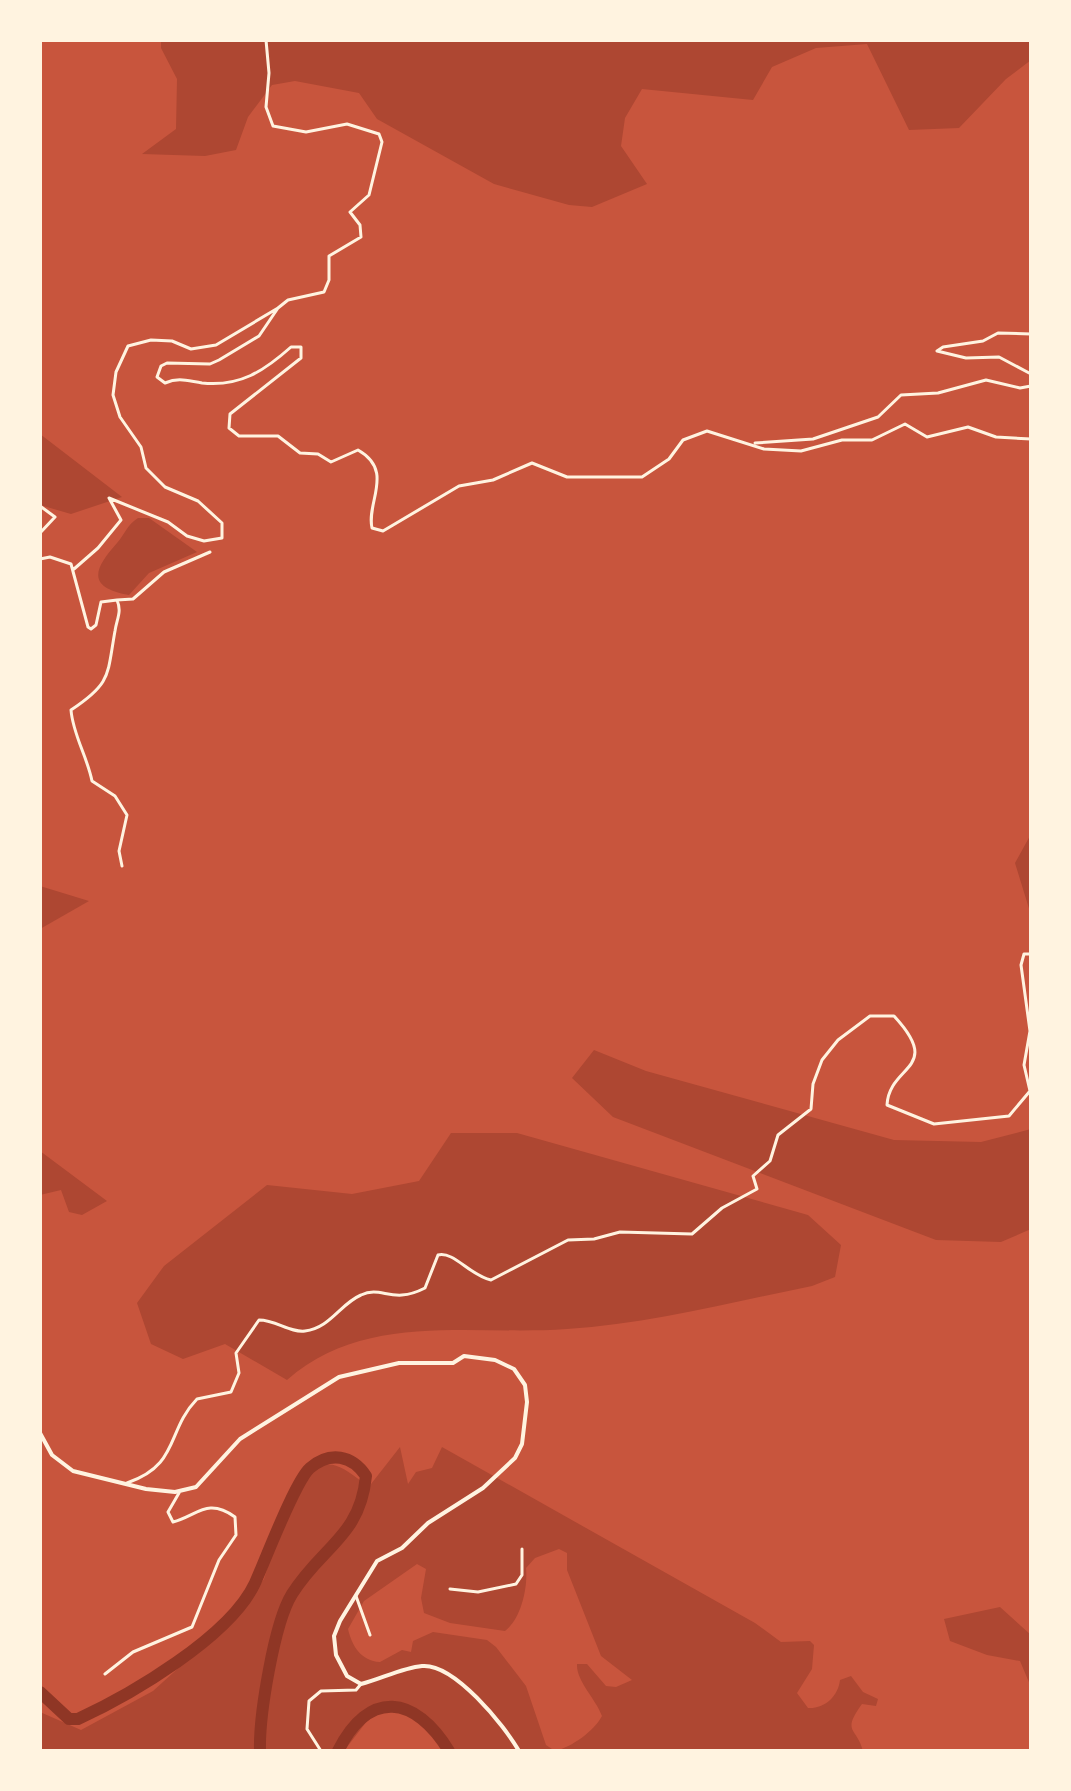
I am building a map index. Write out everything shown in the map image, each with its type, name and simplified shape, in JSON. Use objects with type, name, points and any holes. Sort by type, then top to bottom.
[{"type":"street","points":[[74,569],[98,548],[121,520],[109,498],[168,522],[187,536],[204,541],[222,538],[222,523],[198,501],[165,487],[146,468],[141,447],[120,417],[113,395],[116,372],[128,346],[151,340],[172,341],[191,349],[224,343],[288,300],[324,292],[329,280],[329,256],[361,237],[360,225],[350,212],[369,195],[382,142],[376,132],[347,124],[306,132],[273,126],[266,107],[269,73],[266,40]]},
{"type":"street","points":[[278,308],[259,336],[219,360],[197,365],[167,363],[161,366],[157,377],[165,383],[180,379],[207,383],[242,380],[258,375],[291,347],[301,347],[301,358],[230,414],[229,428],[239,436],[278,436],[300,453],[318,454],[331,462],[358,450],[364,453],[378,483],[370,519],[372,528],[383,531],[459,486],[493,480],[532,463],[567,477],[642,477],[669,459],[683,440],[707,431],[764,449],[801,451],[842,440],[872,440],[905,424],[927,437],[968,427],[996,437],[1031,439]]},
{"type":"street","points":[[1031,334],[998,333],[983,341],[943,347],[937,351],[966,358],[999,357],[1031,374]]},
{"type":"street","points":[[751,443],[813,439],[878,417],[901,395],[938,393],[986,380],[1020,388],[1031,386]]},
{"type":"street","points":[[40,506],[55,517],[40,533]]},
{"type":"street","points":[[40,559],[50,557],[71,564],[91,629],[96,625],[101,602],[133,599],[164,572],[210,552]]},
{"type":"street","points":[[117,600],[121,609],[112,667],[88,698],[71,710],[73,729],[83,743],[92,781],[115,796],[127,815],[119,851],[122,866]]},
{"type":"street","points":[[125,1484],[166,1457],[181,1423],[197,1399],[231,1392],[239,1373],[236,1353],[259,1320],[272,1320],[298,1332],[307,1331],[338,1315],[346,1303],[364,1292],[407,1297],[425,1288],[438,1255],[444,1253],[456,1258],[474,1276],[491,1280],[568,1240],[594,1239],[620,1232],[692,1234],[722,1208],[757,1189],[753,1176],[770,1161],[778,1135],[811,1109],[813,1084],[822,1060],[838,1040],[870,1016],[894,1016],[910,1033],[916,1049],[913,1063],[887,1096],[887,1105],[934,1124],[1009,1116],[1030,1091],[1024,1065],[1030,1031],[1021,965],[1024,954],[1031,954]]},
{"type":"street","points":[[40,1433],[52,1455],[73,1471],[163,1491],[181,1490],[201,1483],[240,1439],[339,1377],[399,1363],[453,1363],[464,1356],[495,1360],[514,1369],[525,1385],[527,1402],[522,1444],[515,1458],[483,1488],[428,1523],[402,1548],[377,1561],[340,1621],[334,1646],[347,1676],[361,1684]]},
{"type":"street","points":[[105,1674],[133,1652],[192,1627],[219,1560],[236,1535],[235,1517],[219,1508],[194,1511],[173,1522],[168,1512],[169,1505],[181,1490]]},
{"type":"street","points":[[450,1589],[478,1592],[516,1584],[522,1575],[522,1549]]},
{"type":"street","points":[[356,1593],[370,1635]]},
{"type":"street","points":[[321,1751],[307,1729],[309,1701],[321,1691],[356,1690],[361,1684],[421,1666],[444,1671],[485,1708],[519,1751]]},
{"type":"shaded area","points":[[161,40],[1031,40],[1031,60],[1006,79],[959,128],[909,130],[867,44],[816,48],[772,67],[753,100],[642,89],[625,118],[621,146],[647,184],[592,207],[569,205],[494,184],[377,119],[359,93],[295,81],[272,85],[248,117],[236,150],[205,156],[142,154],[176,129],[177,79],[161,48]]},
{"type":"shaded area","points":[[40,434],[122,497],[71,514],[40,505]]},
{"type":"shaded area","points":[[138,518],[149,518],[197,552],[149,573],[129,595],[106,587],[98,576],[103,561]]},
{"type":"shaded area","points":[[1031,834],[1031,915],[1015,863]]},
{"type":"shaded area","points":[[40,886],[89,901],[40,929]]},
{"type":"shaded area","points":[[594,1050],[646,1071],[894,1140],[981,1142],[1031,1129],[1031,1229],[1001,1242],[936,1240],[613,1117],[572,1078]]},
{"type":"shaded area","points":[[451,1133],[517,1133],[808,1215],[841,1245],[835,1277],[812,1286],[690,1312],[598,1326],[420,1331],[385,1335],[350,1344],[317,1358],[287,1380],[225,1344],[183,1359],[151,1344],[137,1303],[164,1266],[267,1185],[352,1194],[419,1181]]},
{"type":"shaded area","points":[[40,1151],[107,1201],[82,1215],[69,1212],[61,1190],[40,1195]]},
{"type":"shaded area","points":[[400,1447],[408,1484],[416,1472],[432,1468],[442,1447],[755,1623],[781,1642],[810,1641],[814,1645],[812,1669],[797,1693],[808,1708],[829,1701],[840,1680],[851,1676],[863,1692],[878,1699],[876,1706],[862,1704],[852,1720],[852,1729],[863,1751],[555,1751],[443,1751],[420,1723],[388,1707],[367,1721],[344,1751],[40,1751],[40,1712],[81,1730],[153,1691],[236,1616],[264,1579],[275,1545],[310,1473],[323,1465],[336,1466],[361,1481],[364,1493]],"holes":[[[559,1549],[567,1553],[567,1570],[601,1656],[632,1680],[616,1687],[606,1686],[587,1664],[577,1664],[580,1677],[602,1716],[588,1733],[568,1746],[555,1751],[546,1745],[526,1686],[496,1647],[487,1640],[433,1632],[413,1641],[411,1652],[402,1650],[380,1662],[373,1661],[358,1652],[348,1629],[364,1601],[417,1564],[426,1569],[421,1598],[424,1613],[450,1623],[505,1631],[511,1626],[522,1602],[526,1568],[535,1558]]]},
{"type":"shaded area","points":[[1000,1607],[1031,1635],[1031,1687],[1020,1661],[987,1655],[950,1641],[944,1619]]},
{"type":"waterway","points":[[40,1692],[69,1719],[78,1719],[177,1662],[224,1624],[242,1603],[255,1583],[289,1504],[310,1468],[325,1459],[347,1460],[366,1476],[362,1497],[348,1527],[304,1578],[285,1608],[269,1670],[260,1751]]},
{"type":"waterway","points":[[338,1751],[350,1731],[364,1717],[378,1709],[392,1707],[407,1710],[422,1719],[449,1751]]}]
